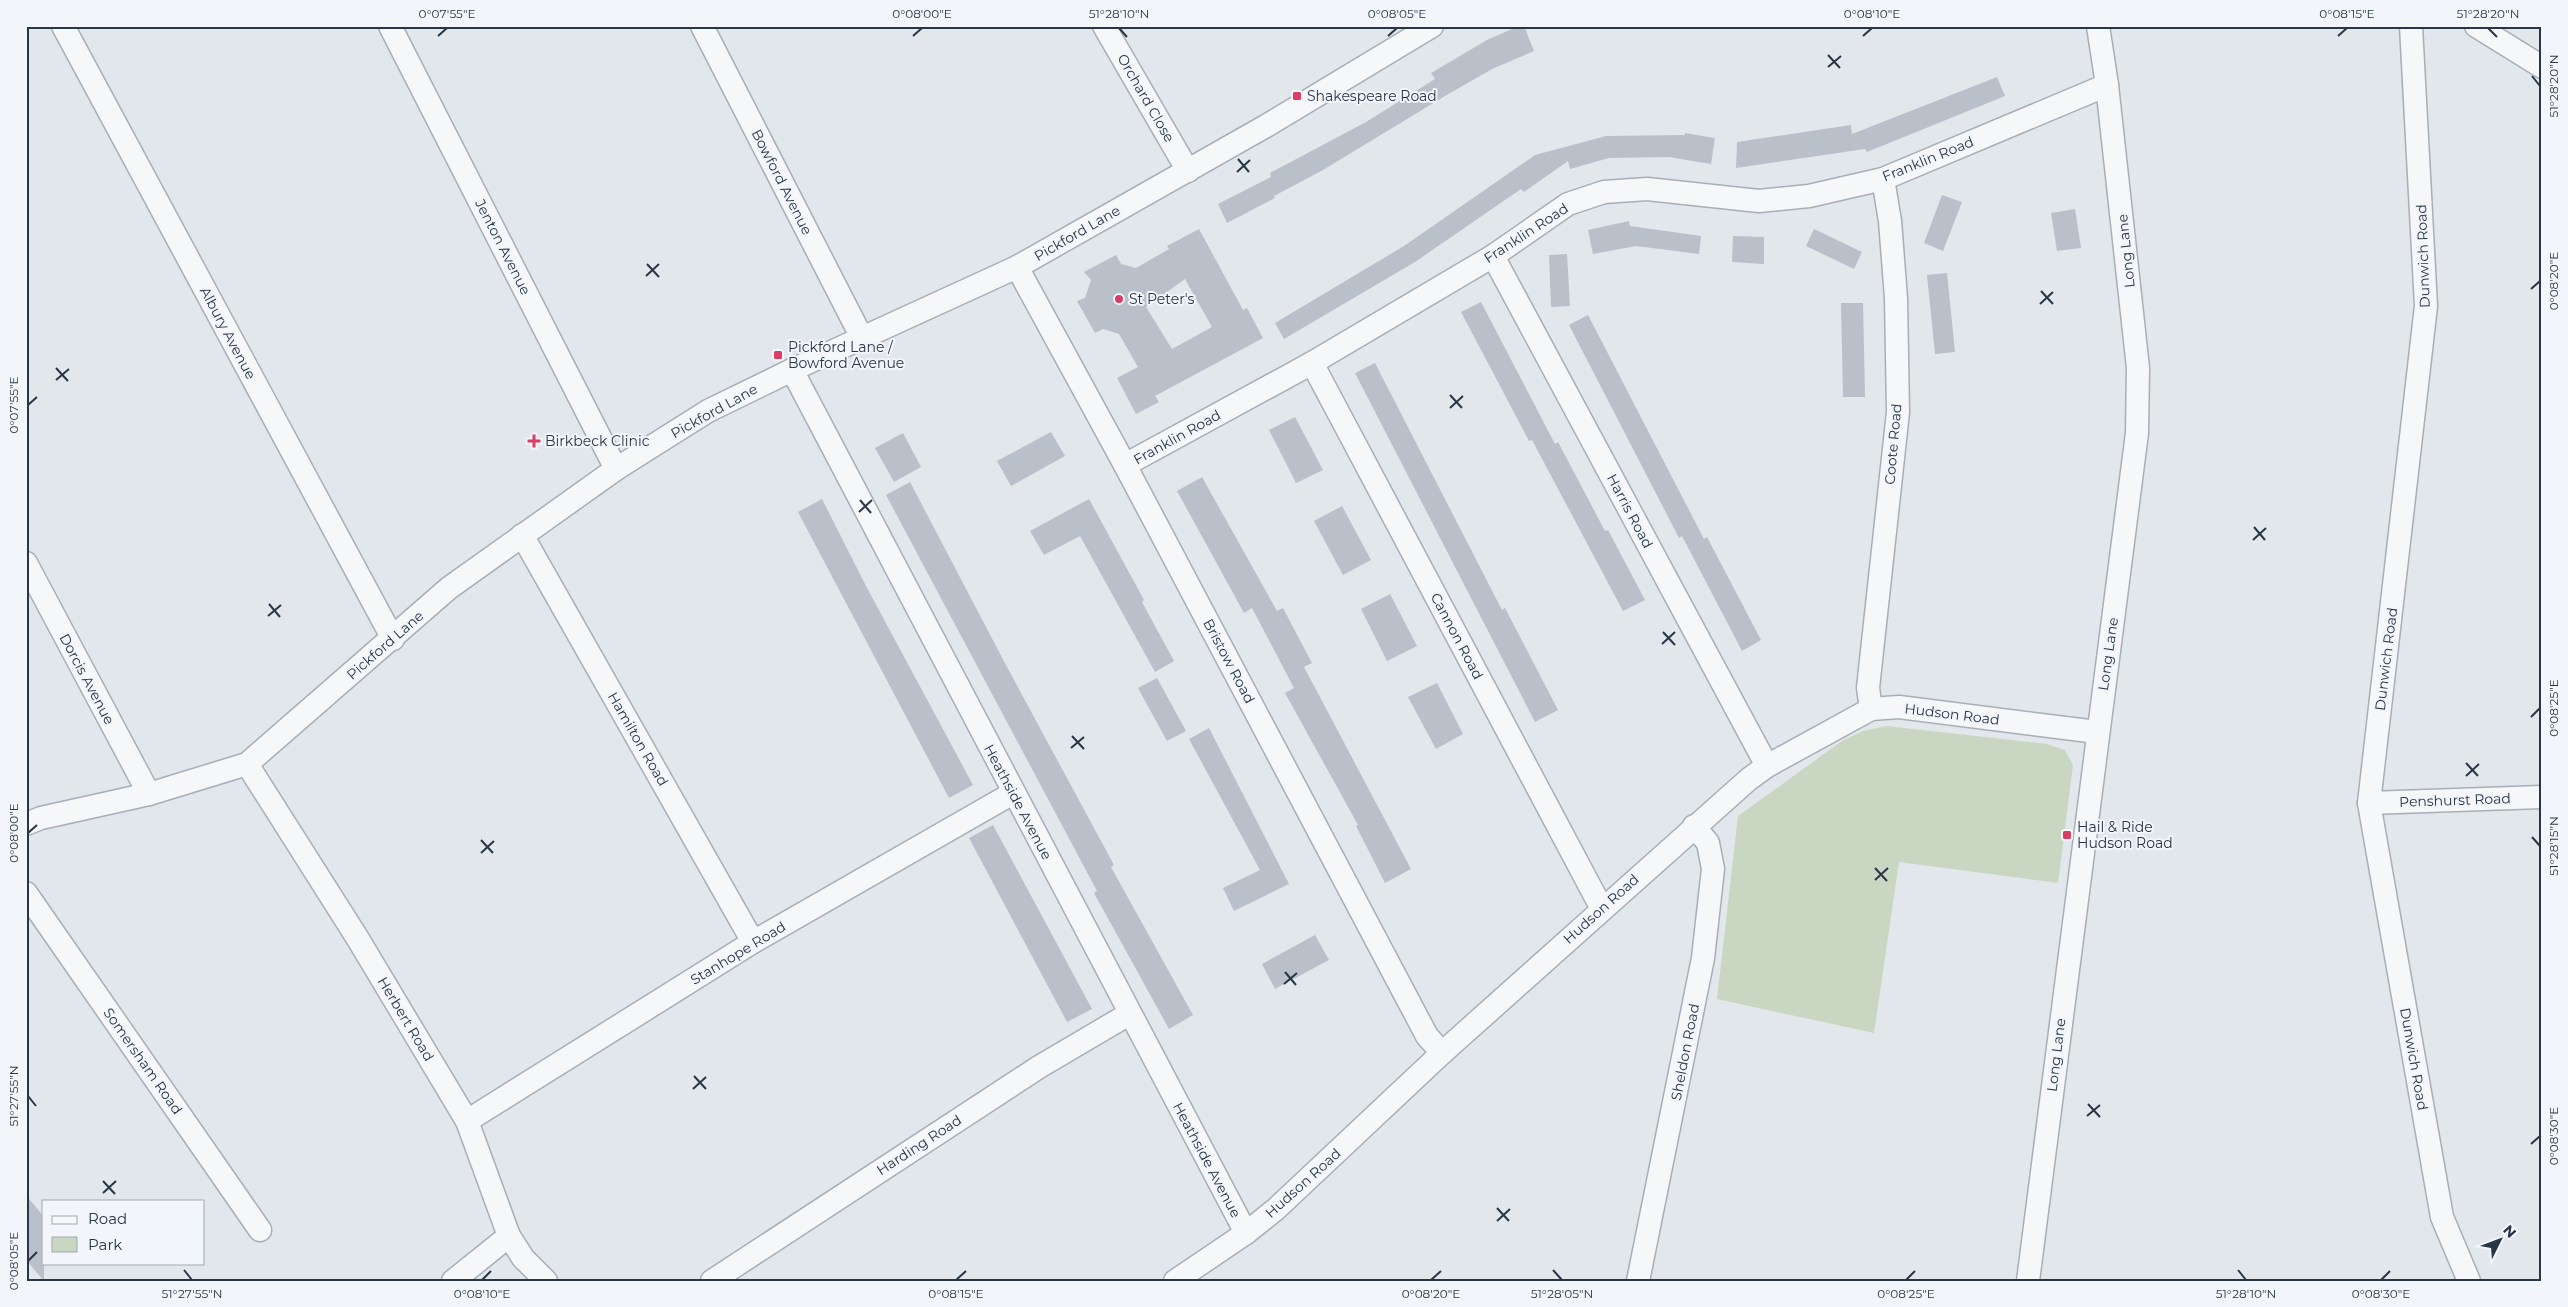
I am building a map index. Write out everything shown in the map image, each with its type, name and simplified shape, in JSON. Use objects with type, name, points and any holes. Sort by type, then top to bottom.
[{"type":"street","name":"Albury Avenue","points":[[63,26],[393,639]]},
{"type":"street","name":"Jenton Avenue","points":[[390,26],[616,469]]},
{"type":"street","name":"Bowford Avenue","points":[[702,26],[862,338]]},
{"type":"street","name":"Orchard Close","points":[[1104,26],[1188,171]]},
{"type":"street","name":"Pickford Lane","points":[[26,824],[40,818],[149,794],[247,764],[393,639],[449,588],[616,469],[708,411],[792,370],[1017,267],[1330,89],[1432,26]]},
{"type":"street","name":"Long Lane","points":[[2028,1281],[2097,732],[2137,433],[2138,368],[2108,86],[2098,26]]},
{"type":"street","name":"Dunwich Road","points":[[2411,26],[2426,306],[2369,803],[2442,1218],[2469,1281]]},
{"type":"street","points":[[2476,26],[2542,67]]},
{"type":"street","name":"Franklin Road","points":[[1126,465],[1312,363],[1492,256],[1568,204],[1604,192],[1647,189],[1759,201],[1809,196],[1883,179],[2108,86]]},
{"type":"street","name":"Coote Road","points":[[1871,709],[1868,688],[1898,412],[1896,298],[1890,221],[1883,179]]},
{"type":"street","name":"Harris Road","points":[[1492,256],[1766,766]]},
{"type":"street","name":"Bristow Road","points":[[1017,267],[1126,465],[1427,1036],[1442,1053]]},
{"type":"street","name":"Cannon Road","points":[[1312,363],[1602,909]]},
{"type":"street","name":"Heathside Avenue","points":[[792,370],[1129,1014],[1246,1233]]},
{"type":"street","name":"Hamilton Road","points":[[522,535],[753,942]]},
{"type":"street","name":"Dorcis Avenue","points":[[26,563],[149,794]]},
{"type":"street","name":"Hudson Road","points":[[1175,1281],[1246,1233],[1276,1209],[1442,1053],[1694,826],[1766,766],[1871,709],[1899,707],[2097,732]]},
{"type":"street","name":"Herbert Road","points":[[247,764],[358,939],[467,1121],[509,1236],[523,1258],[546,1281]]},
{"type":"street","name":"Stanhope Road","points":[[467,1121],[753,942],[1013,793]]},
{"type":"street","name":"Penshurst Road","points":[[2369,803],[2542,797]]},
{"type":"street","name":"Sheldon Road","points":[[1638,1281],[1703,958],[1713,869],[1708,843],[1694,826]]},
{"type":"street","name":"Somersham Road","points":[[26,893],[260,1230]]},
{"type":"street","name":"Harding Road","points":[[712,1281],[1039,1067],[1129,1014]]},
{"type":"street","points":[[453,1281],[509,1236]]},
{"type":"green space","points":[[1886,726],[2047,744],[2065,750],[2073,765],[2058,883],[1899,862],[1874,1033],[1717,999],[1738,816],[1842,741],[1863,731]]},
{"type":"building","points":[[1519,26],[1524,26],[1534,51],[1492,69],[1323,170],[1274,196],[1275,198],[1227,223],[1218,204],[1271,177],[1270,173],[1366,122],[1435,79],[1431,73],[1487,40]]},
{"type":"building","points":[[1997,77],[2005,96],[1867,152],[1865,149],[1736,168],[1737,142],[1851,125],[1852,134]]},
{"type":"building","points":[[1685,133],[1715,138],[1711,164],[1669,157],[1609,158],[1570,169],[1568,161],[1524,192],[1521,189],[1415,262],[1284,339],[1275,323],[1404,246],[1535,155],[1606,136],[1685,135]]},
{"type":"building","points":[[1942,195],[1962,202],[1943,251],[1924,243]]},
{"type":"building","points":[[2075,209],[2081,248],[2057,251],[2051,213]]},
{"type":"building","points":[[1629,221],[1630,226],[1701,236],[1699,254],[1636,246],[1593,254],[1588,230]]},
{"type":"building","points":[[1199,229],[1243,310],[1247,308],[1263,338],[1155,396],[1159,402],[1136,414],[1117,378],[1138,367],[1119,334],[1103,329],[1095,333],[1077,301],[1085,298],[1091,280],[1084,272],[1116,255],[1121,264],[1136,268],[1169,249],[1167,246]],"holes":[[[1185,279],[1212,327],[1172,349],[1146,307]]]},
{"type":"building","points":[[1814,229],[1862,252],[1854,269],[1806,246]]},
{"type":"building","points":[[1733,236],[1764,237],[1764,264],[1732,262]]},
{"type":"building","points":[[1567,254],[1570,306],[1551,307],[1549,255]]},
{"type":"building","points":[[1947,273],[1955,352],[1935,354],[1927,275]]},
{"type":"building","points":[[1481,302],[1555,444],[1558,442],[1605,531],[1608,530],[1645,600],[1623,611],[1532,440],[1529,441],[1461,312]]},
{"type":"building","points":[[1841,303],[1863,303],[1865,397],[1843,397]]},
{"type":"building","points":[[1588,315],[1704,539],[1707,537],[1761,640],[1742,651],[1682,536],[1679,538],[1569,325]]},
{"type":"building","points":[[1375,363],[1502,610],[1505,608],[1558,710],[1535,722],[1355,373]]},
{"type":"building","points":[[1295,417],[1323,470],[1296,483],[1269,430]]},
{"type":"building","points":[[1051,432],[1065,456],[1011,486],[997,461]]},
{"type":"building","points":[[903,433],[921,467],[894,482],[875,448]]},
{"type":"building","points":[[1202,477],[1277,611],[1283,608],[1312,663],[1304,667],[1411,869],[1385,883],[1356,826],[1358,825],[1285,693],[1294,688],[1252,608],[1244,613],[1177,491]]},
{"type":"building","points":[[910,482],[1114,865],[1111,867],[1193,1015],[1169,1029],[1094,893],[1097,891],[886,495]]},
{"type":"building","points":[[822,499],[866,586],[973,785],[949,798],[798,512]]},
{"type":"building","points":[[1089,499],[1144,600],[1142,602],[1174,661],[1155,672],[1080,536],[1044,555],[1030,531]]},
{"type":"building","points":[[1342,506],[1371,560],[1343,575],[1314,521]]},
{"type":"building","points":[[1390,594],[1417,646],[1387,661],[1361,609]]},
{"type":"building","points":[[1157,678],[1186,731],[1167,741],[1138,688]]},
{"type":"building","points":[[1437,683],[1463,734],[1436,749],[1408,697]]},
{"type":"building","points":[[1209,728],[1289,884],[1234,911],[1223,888],[1260,870],[1189,739]]},
{"type":"building","points":[[993,825],[1092,1009],[1067,1022],[969,838]]},
{"type":"building","points":[[1315,935],[1329,960],[1275,989],[1262,964]]},
{"type":"building","points":[[26,1195],[42,1215],[44,1281],[26,1260]]},
{"type":"place","name":"Shakespeare Road","points":[[1297,96]]},
{"type":"place","name":"St Peter's","points":[[1119,299]]},
{"type":"place","name":"Pickford Lane / Bowford Avenue","points":[[778,355]]},
{"type":"place","name":"Birkbeck Clinic","points":[[534,441]]},
{"type":"place","name":"Hail & Ride Hudson Road","points":[[2067,835]]}]
